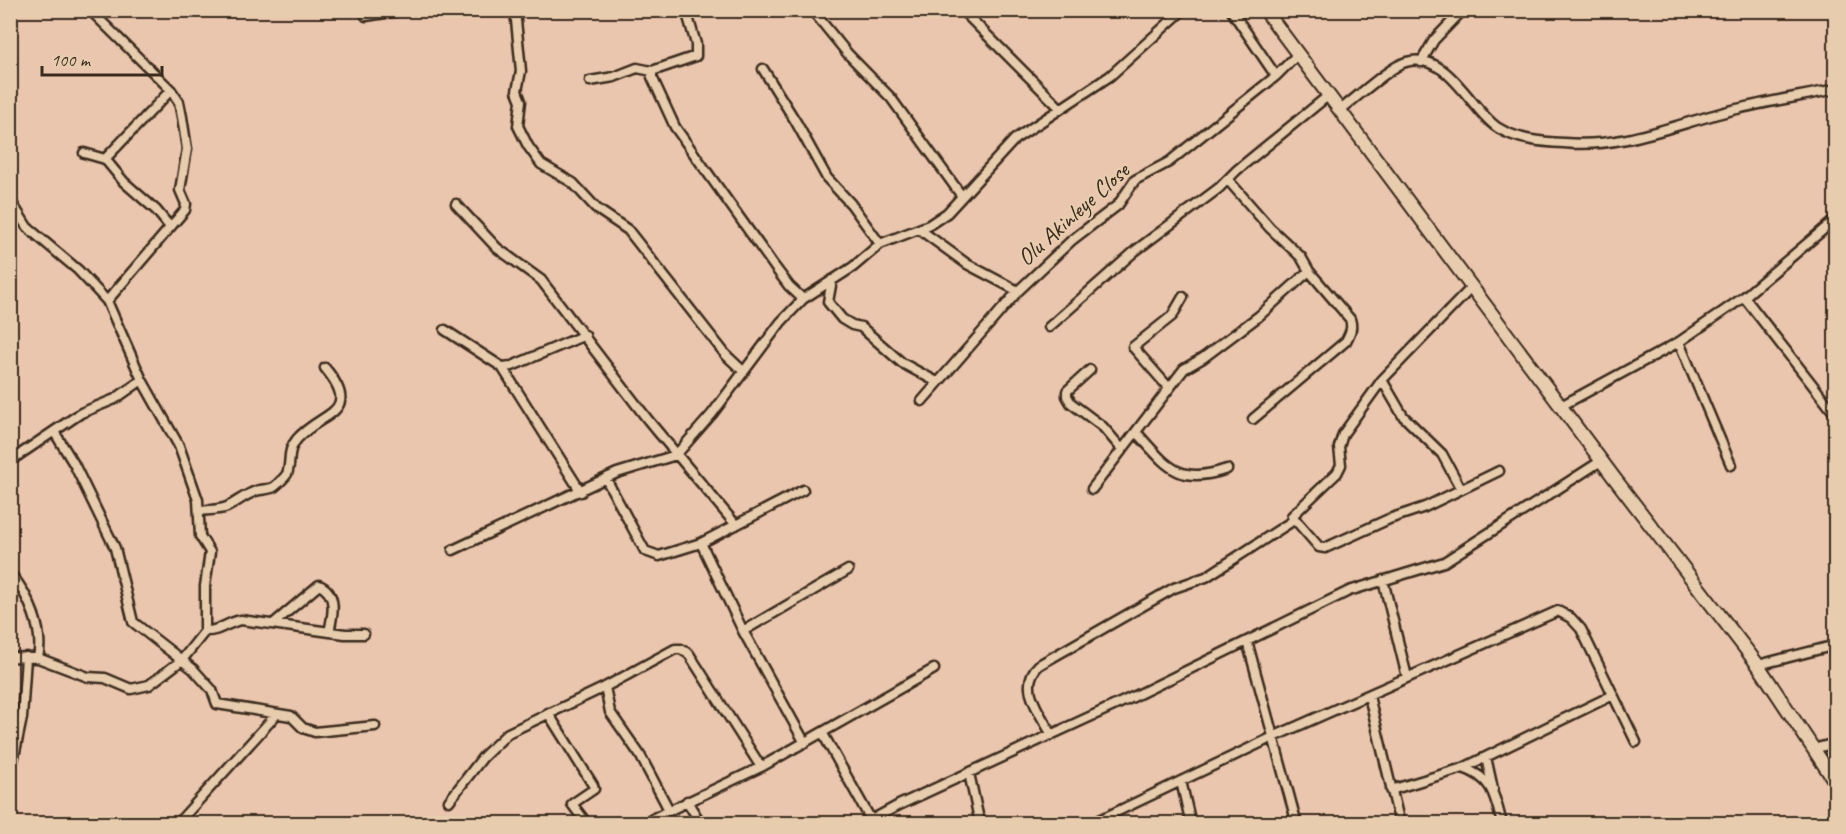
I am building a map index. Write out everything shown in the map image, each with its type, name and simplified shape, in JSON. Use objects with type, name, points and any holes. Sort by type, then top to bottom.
[{"type":"main road","points":[[1265,10],[1471,288],[1758,665],[1836,783]]},
{"type":"street","points":[[90,10],[171,90],[179,102],[187,149],[180,190],[186,204],[170,227],[107,300]]},
{"type":"street","points":[[366,16],[405,10]]},
{"type":"street","points":[[515,10],[521,71],[517,91],[521,101],[518,126],[528,146],[542,164],[573,183],[597,209],[628,230],[726,354],[743,371]]},
{"type":"street","points":[[590,81],[637,68],[652,70],[696,56],[696,44],[686,10]]},
{"type":"street","points":[[812,10],[848,54],[891,98],[961,195]]},
{"type":"street","points":[[962,10],[1060,108]]},
{"type":"street","points":[[453,550],[606,479],[676,455],[712,414],[781,322],[803,299],[853,267],[880,244],[919,229],[947,213],[961,195],[1015,139],[1060,108],[1076,101],[1110,76],[1183,10]]},
{"type":"street","points":[[1231,10],[1276,76]]},
{"type":"street","points":[[1421,62],[1434,40],[1463,10]]},
{"type":"street","name":"Olu Akinleye Close","points":[[922,401],[1018,291],[1064,247],[1118,206],[1135,180],[1169,162],[1276,76],[1297,55]]},
{"type":"street","points":[[1340,110],[1398,65],[1407,62],[1421,62],[1449,75],[1495,126],[1509,134],[1564,144],[1586,145],[1615,141],[1737,109],[1836,89]]},
{"type":"street","points":[[763,69],[796,122],[826,178],[851,204],[880,244]]},
{"type":"street","points":[[652,70],[651,77],[675,127],[774,266],[803,299]]},
{"type":"street","points":[[105,159],[171,90]]},
{"type":"street","points":[[1050,327],[1135,251],[1228,180],[1329,95]]},
{"type":"street","points":[[84,153],[105,159],[124,182],[156,210],[170,227]]},
{"type":"street","points":[[1228,180],[1270,228],[1301,258],[1309,271],[1350,319],[1353,326],[1346,341],[1253,419]]},
{"type":"street","points":[[10,200],[27,228],[78,270],[107,300],[142,380],[179,446],[200,511],[198,526],[200,536],[210,552],[205,586],[207,613],[205,631],[183,660],[148,685],[131,689],[105,678],[88,677],[38,658],[10,657]]},
{"type":"street","points":[[456,204],[496,248],[541,280],[676,455],[736,525]]},
{"type":"street","points":[[1561,406],[1679,342],[1744,297],[1836,219]]},
{"type":"street","points":[[919,229],[967,264],[1018,291]]},
{"type":"street","points":[[1092,489],[1121,448],[1137,432],[1184,369],[1203,358],[1258,316],[1309,271]]},
{"type":"street","points":[[832,280],[828,302],[842,319],[861,327],[902,363],[937,382]]},
{"type":"street","points":[[1471,288],[1382,380],[1343,434],[1339,447],[1341,465],[1337,473],[1293,512],[1294,520],[1319,547],[1325,548],[1389,519],[1425,507],[1499,471]]},
{"type":"street","points":[[1169,388],[1133,347],[1172,316],[1183,297]]},
{"type":"street","points":[[1744,297],[1836,415]]},
{"type":"street","points":[[445,330],[502,367],[580,492]]},
{"type":"street","points":[[502,367],[512,366],[585,335]]},
{"type":"street","points":[[1679,342],[1731,465]]},
{"type":"street","points":[[200,511],[226,508],[255,491],[274,487],[287,474],[288,454],[294,443],[304,431],[335,413],[338,406],[341,393],[339,385],[325,368]]},
{"type":"street","points":[[1090,370],[1067,391],[1067,396],[1071,403],[1103,427],[1121,448]]},
{"type":"street","points":[[10,461],[55,433],[81,413],[115,399],[142,380]]},
{"type":"street","points":[[1382,380],[1403,416],[1442,454],[1461,489]]},
{"type":"street","points":[[1137,432],[1167,466],[1185,476],[1207,476],[1227,469]]},
{"type":"street","points":[[55,433],[74,464],[115,548],[133,622],[183,660],[212,690],[217,704],[291,716],[303,728],[315,732],[375,726]]},
{"type":"street","points":[[823,734],[868,822],[1348,591],[1444,562],[1602,461]]},
{"type":"street","points":[[606,479],[645,551],[659,556],[701,543],[803,490]]},
{"type":"street","points":[[1052,735],[1030,695],[1028,681],[1031,673],[1039,665],[1174,588],[1206,577],[1294,520]]},
{"type":"street","points":[[701,543],[743,631],[805,743]]},
{"type":"street","points":[[743,631],[848,570]]},
{"type":"street","points":[[10,573],[32,611],[40,634],[38,658]]},
{"type":"street","points":[[1383,580],[1407,677]]},
{"type":"street","points":[[273,624],[320,585],[327,589],[333,600],[333,618],[329,632]]},
{"type":"street","points":[[1091,824],[1273,737],[1558,611],[1571,618],[1581,629],[1636,742]]},
{"type":"street","points":[[205,631],[219,630],[232,622],[241,620],[329,632],[364,634]]},
{"type":"street","points":[[1247,641],[1297,824]]},
{"type":"street","points":[[1758,665],[1836,645]]},
{"type":"street","points":[[449,801],[483,757],[507,733],[605,687],[675,649],[681,649],[689,654],[761,767]]},
{"type":"street","points":[[10,776],[22,718],[26,657]]},
{"type":"street","points":[[641,824],[761,767],[823,734],[934,669]]},
{"type":"street","points":[[605,687],[610,712],[640,755],[669,810]]},
{"type":"street","points":[[1391,790],[1463,768],[1613,695]]},
{"type":"street","points":[[1369,696],[1400,824]]},
{"type":"street","points":[[548,713],[593,785],[594,789],[572,804],[587,824]]},
{"type":"street","points":[[177,824],[276,715]]},
{"type":"street","points":[[1813,749],[1836,743]]},
{"type":"street","points":[[1486,757],[1502,824]]},
{"type":"street","points":[[1463,768],[1477,775],[1493,789]]},
{"type":"street","points":[[969,773],[981,824]]},
{"type":"street","points":[[1181,781],[1191,824]]},
{"type":"street","points":[[687,801],[701,824]]}]
